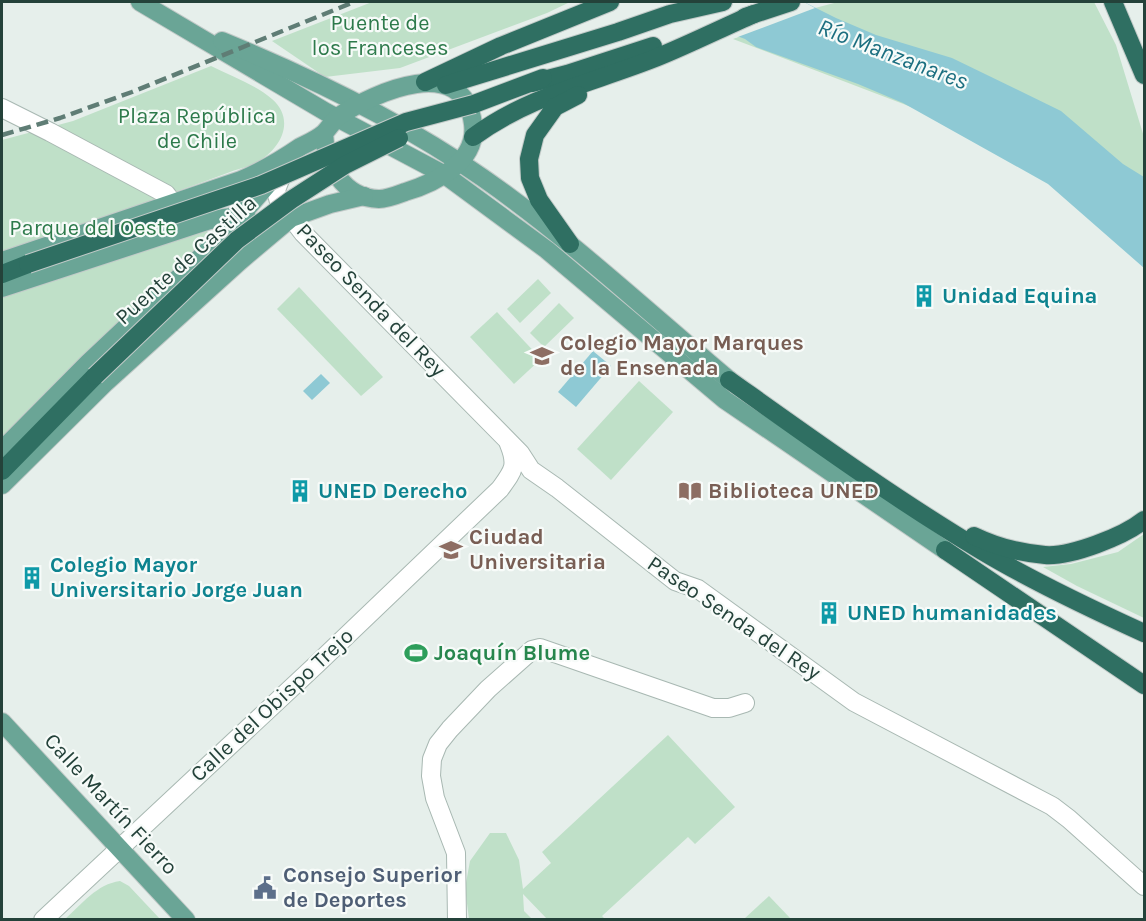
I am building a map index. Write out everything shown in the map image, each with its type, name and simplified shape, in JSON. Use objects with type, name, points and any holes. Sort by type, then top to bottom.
[{"type":"highway","points":[[424,82],[501,45],[610,2]]},
{"type":"highway","points":[[446,85],[670,14],[724,2]]},
{"type":"highway","points":[[2,274],[261,185],[406,122],[474,104],[532,83],[605,50],[724,2]]},
{"type":"highway","points":[[532,83],[567,74],[791,2]]},
{"type":"highway","points":[[1113,2],[1144,75]]},
{"type":"highway","points":[[473,137],[496,120],[535,100],[658,57],[754,14]]},
{"type":"highway","points":[[570,244],[539,200],[530,178],[529,159],[535,135],[555,107],[622,70]]},
{"type":"highway","name":"Puente de Castilla","points":[[2,471],[95,376],[237,240],[291,200],[345,165],[400,137],[474,104]]},
{"type":"highway","points":[[729,380],[890,492],[982,551],[1072,600],[1144,633]]},
{"type":"highway","points":[[890,492],[977,537],[1013,551],[1048,556],[1096,546],[1136,527],[1144,520]]},
{"type":"highway","points":[[945,550],[1144,685]]},
{"type":"main road","points":[[140,2],[337,118],[445,176],[547,250],[725,400],[945,550]]},
{"type":"main road","points":[[165,17],[261,57],[360,105],[395,123],[482,177],[570,244],[729,380]]},
{"type":"main road","points":[[2,261],[265,169],[324,132],[337,118],[400,87],[424,82],[446,85],[460,95],[473,123],[473,137],[459,163],[445,176],[428,184],[380,199],[363,196],[345,186],[330,166],[324,147],[324,132]]},
{"type":"main road","points":[[2,450],[88,363],[223,236],[301,147]]},
{"type":"main road","points":[[2,485],[105,383],[291,218],[330,204],[363,196]]},
{"type":"main road","points":[[2,288],[210,220],[240,215],[291,218]]},
{"type":"main road","name":"Calle Martín Fierro","points":[[2,722],[186,920]]},
{"type":"street","points":[[2,108],[166,194],[173,203]]},
{"type":"street","name":"Paseo Senda del Rey","points":[[286,165],[276,190],[279,202],[291,218],[317,249],[520,453],[531,470],[675,581],[698,589],[854,702],[1052,806],[1144,886]]},
{"type":"street","name":"Calle del Obispo Trejo","points":[[43,920],[501,489],[515,464],[509,444]]},
{"type":"street","name":"Calle del Obispo Trejo","points":[[501,489],[522,477],[540,476]]},
{"type":"street","points":[[458,920],[456,853],[435,798],[431,776],[432,759],[438,744],[450,729],[488,689],[532,650],[540,648],[713,708],[729,708],[745,703]]},
{"type":"green space","name":"Puente de los Franceses","points":[[372,2],[570,2],[547,13],[400,68],[325,77],[272,41]]},
{"type":"green space","points":[[838,2],[1094,2],[1116,45],[1144,137],[1144,267],[1044,176],[919,110],[733,39],[815,8]]},
{"type":"green space","name":"Parque del Oeste","points":[[211,66],[251,85],[272,99],[283,116],[284,125],[279,142],[273,150],[254,164],[178,191],[213,242],[2,443],[2,140],[73,121]]},
{"type":"green space","points":[[538,279],[551,293],[520,323],[507,309]]},
{"type":"green space","points":[[299,287],[383,377],[361,396],[277,309]]},
{"type":"green space","points":[[559,303],[574,318],[544,347],[530,333]]},
{"type":"green space","points":[[497,312],[541,359],[514,384],[470,337]]},
{"type":"green space","points":[[639,381],[673,412],[611,480],[577,449]]},
{"type":"green space","points":[[1144,534],[1144,618],[1043,567],[1071,564],[1118,552]]},
{"type":"green space","points":[[668,735],[735,807],[695,844],[688,837],[602,916],[605,919],[547,919],[523,894],[524,911],[532,919],[469,919],[465,888],[470,861],[490,833],[506,833],[519,860],[523,889],[551,863],[542,852]]},
{"type":"green space","points":[[120,881],[129,886],[160,919],[65,919],[97,890]]},
{"type":"green space","points":[[769,896],[791,919],[744,919]]},
{"type":"water","name":"Río Manzanares","points":[[646,2],[804,2],[876,35],[952,58],[1061,111],[1123,164],[1144,177],[1144,268],[1048,184],[903,103]]},
{"type":"water","points":[[593,351],[611,366],[576,407],[558,392]]},
{"type":"water","points":[[321,374],[330,383],[312,400],[303,391]]},
{"type":"pier","points":[[643,2],[804,2],[815,8],[735,38]]},
{"type":"railway","points":[[2,135],[60,118],[132,92],[354,2]]},
{"type":"place","name":"Unidad Equina","points":[[924,296]]},
{"type":"place","name":"Colegio Mayor Marques de la Ensenada","points":[[542,356]]},
{"type":"place","name":"UNED Derecho","points":[[300,491]]},
{"type":"place","name":"Biblioteca UNED","points":[[690,491]]},
{"type":"place","name":"Ciudad Universitaria","points":[[451,550]]},
{"type":"place","name":"Colegio Mayor Universitario Jorge Juan","points":[[32,578]]},
{"type":"place","name":"UNED humanidades","points":[[829,613]]},
{"type":"place","name":"Joaquín Blume","points":[[416,653]]},
{"type":"place","name":"Consejo Superior de Deportes","points":[[265,888]]},
{"type":"park label","name":"Plaza República de Chile","points":[[197,128]]}]
